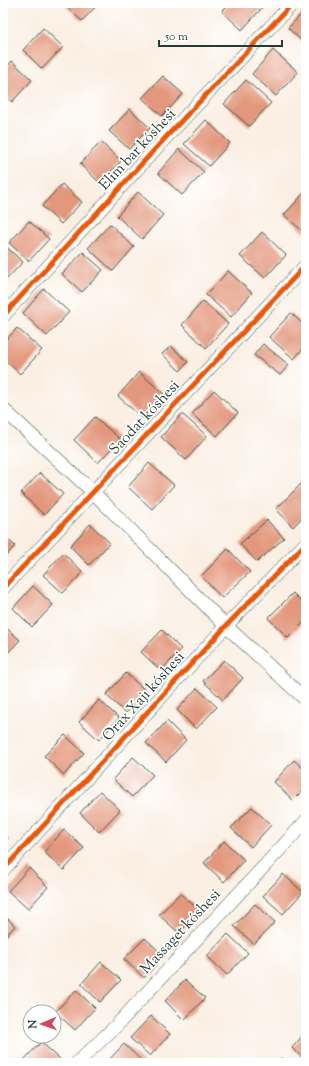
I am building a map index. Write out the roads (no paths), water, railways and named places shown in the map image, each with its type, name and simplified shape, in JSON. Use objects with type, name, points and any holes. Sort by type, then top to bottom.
[{"type":"street","name":"Elim bar kóshesi","points":[[3,316],[168,135],[293,3]]},
{"type":"street","name":"Saodat kóshesi","points":[[3,588],[306,265]]},
{"type":"street","points":[[3,409],[93,492],[226,626],[306,700]]},
{"type":"street","name":"Orax Xajı kóshesi","points":[[3,870],[226,626],[306,544]]},
{"type":"street","name":"Massaget kóshesi","points":[[77,1063],[116,1026],[306,822]]}]
